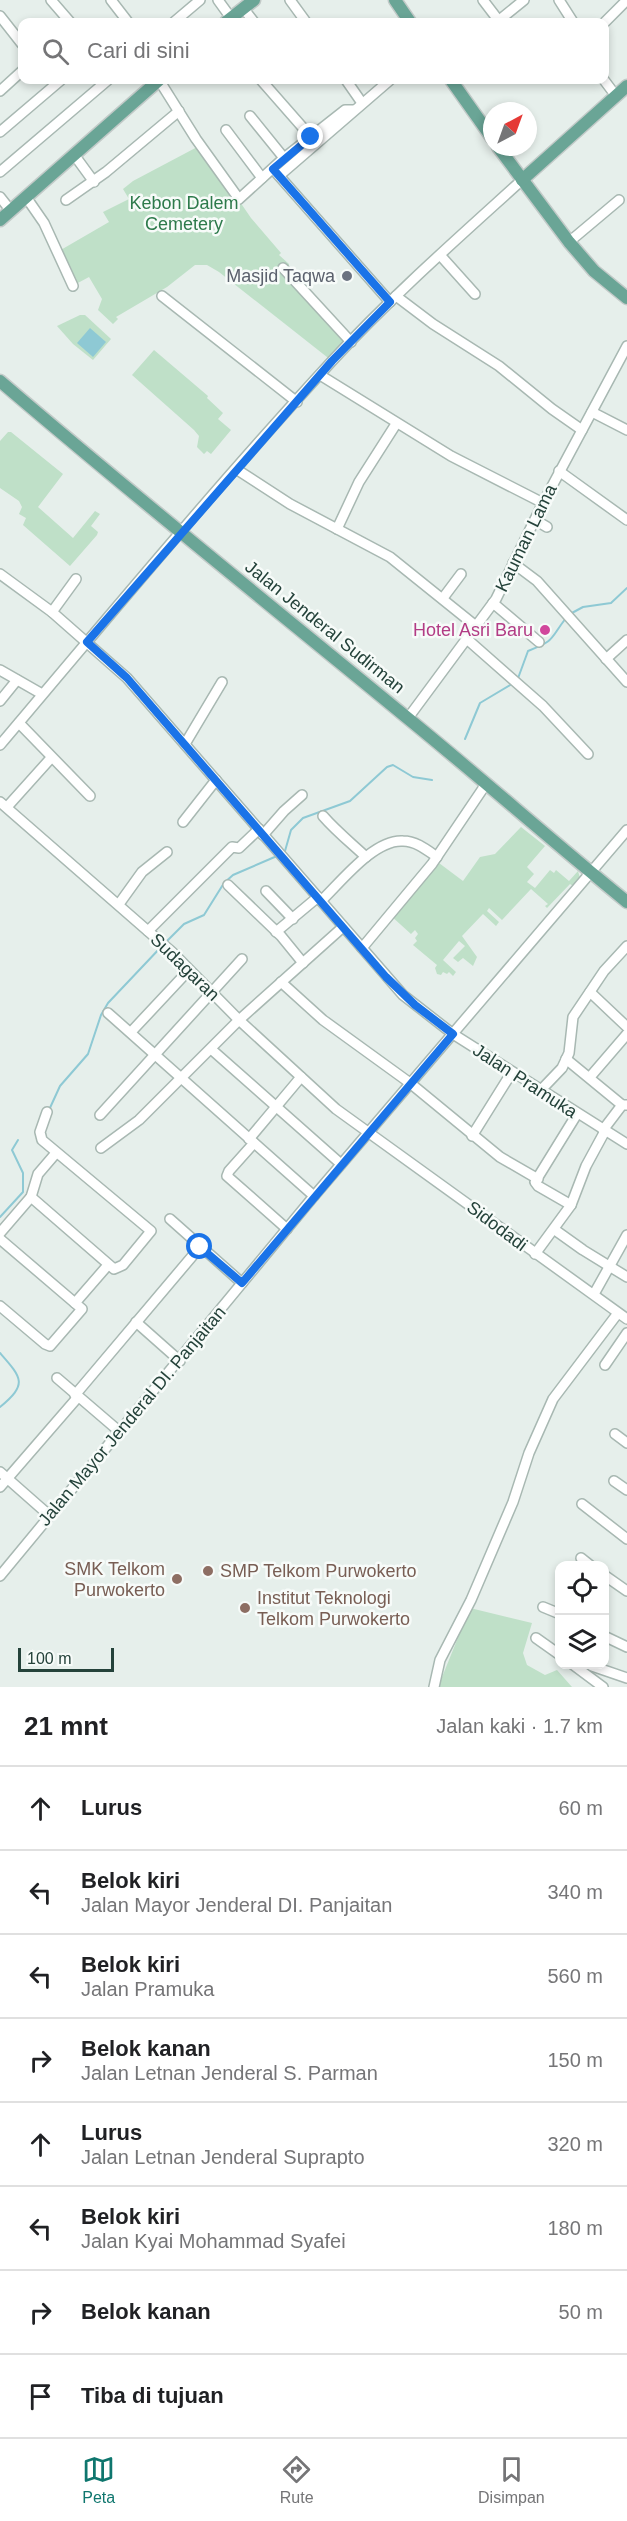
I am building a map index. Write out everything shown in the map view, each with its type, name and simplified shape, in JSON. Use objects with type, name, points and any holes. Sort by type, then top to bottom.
[{"type":"main road","points":[[230,18],[254,0]]},
{"type":"main road","points":[[394,0],[407,18]]},
{"type":"main road","points":[[0,220],[155,84]]},
{"type":"main road","points":[[454,84],[483,125]]},
{"type":"main road","points":[[522,180],[627,86]]},
{"type":"main road","points":[[505,156],[569,242],[594,271],[627,298]]},
{"type":"main road","name":"Jalan Jenderal Sudirman","points":[[0,381],[627,902]]},
{"type":"street","points":[[51,0],[67,18]]},
{"type":"street","points":[[111,0],[125,18]]},
{"type":"street","points":[[179,18],[200,0]]},
{"type":"street","points":[[218,0],[227,18]]},
{"type":"street","points":[[290,0],[303,18]]},
{"type":"street","points":[[483,0],[495,18]]},
{"type":"street","points":[[503,18],[523,0]]},
{"type":"street","points":[[559,0],[570,18]]},
{"type":"street","points":[[609,18],[627,0]]},
{"type":"street","points":[[243,8],[251,18]]},
{"type":"street","points":[[0,16],[18,39]]},
{"type":"street","points":[[0,91],[18,75]]},
{"type":"street","points":[[0,132],[56,84]]},
{"type":"street","points":[[0,172],[103,84]]},
{"type":"street","points":[[162,84],[239,199],[262,178],[277,172],[350,117],[353,110],[385,84]]},
{"type":"street","points":[[265,84],[311,137]]},
{"type":"street","points":[[349,84],[363,103]]},
{"type":"street","points":[[607,84],[616,96]]},
{"type":"street","points":[[277,172],[284,158],[345,110],[353,110]]},
{"type":"street","points":[[66,200],[94,182],[179,111]]},
{"type":"street","points":[[250,116],[284,158]]},
{"type":"street","points":[[226,130],[262,178]]},
{"type":"street","points":[[75,156],[94,182]]},
{"type":"street","points":[[277,172],[393,299],[499,366],[582,430]]},
{"type":"street","points":[[0,745],[236,469],[320,375],[393,299],[522,180]]},
{"type":"street","points":[[0,197],[11,211]]},
{"type":"street","points":[[27,197],[44,223],[74,286]]},
{"type":"street","points":[[569,242],[619,200]]},
{"type":"street","points":[[440,255],[475,294]]},
{"type":"street","points":[[284,268],[351,342]]},
{"type":"street","points":[[162,296],[297,402]]},
{"type":"street","name":"Kauman Lama","points":[[408,718],[468,640],[493,603],[543,502],[627,346]]},
{"type":"street","points":[[320,375],[451,456],[543,502]]},
{"type":"street","points":[[592,412],[627,430]]},
{"type":"street","points":[[337,529],[359,482],[396,424]]},
{"type":"street","points":[[236,469],[290,504],[390,557],[477,627]]},
{"type":"street","points":[[560,471],[627,520]]},
{"type":"street","points":[[535,520],[548,526]]},
{"type":"street","points":[[513,563],[537,581],[627,682]]},
{"type":"street","name":"Jalan Pramuka","points":[[0,574],[52,612],[127,678],[403,994],[453,1034],[627,1144]]},
{"type":"street","points":[[443,598],[461,574]]},
{"type":"street","points":[[52,612],[76,579]]},
{"type":"street","points":[[493,603],[538,642]]},
{"type":"street","points":[[468,640],[543,706],[588,754]]},
{"type":"street","points":[[606,659],[627,640]]},
{"type":"street","points":[[0,670],[42,694]]},
{"type":"street","points":[[0,701],[17,680]]},
{"type":"street","points":[[185,744],[222,682]]},
{"type":"street","points":[[19,723],[90,796]]},
{"type":"street","points":[[4,805],[51,758]]},
{"type":"street","points":[[183,822],[216,780]]},
{"type":"street","points":[[362,948],[437,857],[486,784]]},
{"type":"street","points":[[148,931],[232,847],[239,848],[261,832],[302,795]]},
{"type":"street","name":"Sudagaran","points":[[4,805],[172,952],[239,1020],[336,1109],[368,1133]]},
{"type":"street","points":[[323,816],[338,833],[347,838],[366,857]]},
{"type":"street","name":"Jalan Mayor Jenderal DI. Panjaitan","points":[[0,1576],[180,1361],[286,1229],[627,830]]},
{"type":"street","points":[[276,932],[320,899],[366,857],[390,843],[402,840],[415,843],[437,857]]},
{"type":"street","points":[[119,904],[142,872],[167,852]]},
{"type":"street","points":[[228,885],[276,932],[303,963]]},
{"type":"street","points":[[266,891],[293,919]]},
{"type":"street","points":[[101,1148],[139,1120],[239,1020],[343,927]]},
{"type":"street","points":[[540,1091],[562,1068],[569,1053],[573,1017],[604,971],[627,946]]},
{"type":"street","points":[[100,1115],[242,959]]},
{"type":"street","points":[[131,1032],[189,970]]},
{"type":"street","points":[[281,982],[322,1020],[410,1083],[472,1136],[509,1164],[538,1179]]},
{"type":"street","points":[[590,992],[627,1027]]},
{"type":"street","points":[[108,1013],[155,1052],[314,1196]]},
{"type":"street","points":[[590,1077],[627,1034]]},
{"type":"street","points":[[211,1049],[341,1164]]},
{"type":"street","points":[[535,1254],[555,1230],[571,1205],[604,1131],[625,1105],[566,1059]]},
{"type":"street","points":[[472,1136],[512,1072]]},
{"type":"street","points":[[286,1229],[227,1176],[276,1107],[301,1077]]},
{"type":"street","points":[[31,1197],[114,1269],[120,1267],[151,1231],[56,1153],[40,1136],[47,1112]]},
{"type":"street","points":[[571,1205],[535,1183],[576,1113]]},
{"type":"street","name":"Sidodadi","points":[[368,1133],[426,1172],[535,1254],[627,1318]]},
{"type":"street","points":[[0,1233],[31,1197],[38,1174],[56,1153]]},
{"type":"street","points":[[170,1219],[242,1283]]},
{"type":"street","points":[[555,1230],[627,1276]]},
{"type":"street","points":[[594,1294],[627,1234]]},
{"type":"street","points":[[0,1239],[82,1308],[50,1346],[0,1306]]},
{"type":"street","points":[[0,1487],[4,1475],[77,1396],[200,1247]]},
{"type":"street","points":[[75,1303],[108,1265]]},
{"type":"street","points":[[434,1687],[440,1660],[480,1579],[513,1502],[529,1453],[553,1399],[618,1313]]},
{"type":"street","points":[[136,1322],[180,1361]]},
{"type":"street","points":[[605,1365],[627,1334]]},
{"type":"street","points":[[57,1378],[120,1432]]},
{"type":"street","points":[[615,1434],[627,1443]]},
{"type":"street","points":[[4,1475],[50,1516]]},
{"type":"street","points":[[614,1481],[627,1490]]},
{"type":"street","points":[[582,1504],[627,1539]]},
{"type":"street","points":[[581,1558],[585,1561]]},
{"type":"street","points":[[609,1578],[627,1591]]},
{"type":"street","points":[[543,1607],[555,1612]]},
{"type":"street","points":[[536,1638],[555,1651]]},
{"type":"street","points":[[609,1638],[627,1647]]},
{"type":"street","points":[[578,1669],[603,1687]]},
{"type":"street","points":[[601,1669],[627,1678]]},
{"type":"green space","name":"Kebon Dalem Cemetery","points":[[201,145],[251,218],[281,253],[279,255],[289,264],[289,278],[351,342],[332,361],[207,265],[195,265],[167,287],[116,317],[118,319],[113,324],[98,310],[102,299],[89,277],[76,284],[59,251],[109,222],[103,212],[129,199],[123,189],[133,181]]},
{"type":"green space","points":[[80,315],[85,315],[111,339],[93,360],[73,344],[57,326]]},
{"type":"green space","points":[[154,350],[208,396],[207,398],[223,413],[218,419],[231,430],[211,454],[207,451],[204,454],[197,447],[199,436],[194,430],[132,375]]},
{"type":"green space","points":[[8,432],[11,432],[63,474],[38,507],[73,538],[95,511],[100,514],[91,526],[98,532],[97,535],[70,566],[23,525],[26,518],[19,514],[22,507],[19,501],[0,488],[0,441]]},
{"type":"green space","points":[[521,827],[545,846],[527,867],[534,874],[527,882],[535,888],[550,870],[554,873],[556,870],[569,881],[578,871],[580,878],[576,888],[570,884],[547,908],[545,906],[548,904],[531,889],[502,920],[489,908],[487,911],[499,922],[496,926],[483,914],[462,936],[477,957],[473,966],[463,958],[458,962],[453,958],[465,946],[459,941],[443,960],[456,972],[453,976],[449,972],[437,974],[435,968],[437,965],[413,945],[417,941],[415,938],[418,934],[415,930],[411,934],[390,915],[432,864],[436,867],[439,863],[463,881],[480,857],[495,854]]},
{"type":"green space","points":[[470,1608],[532,1623],[523,1653],[527,1665],[545,1675],[557,1670],[572,1687],[438,1687]]},
{"type":"water","points":[[90,328],[106,342],[93,357],[77,343]]},
{"type":"waterway","points":[[570,614],[583,607],[611,603],[627,588]]},
{"type":"waterway","points":[[517,681],[528,651],[548,642],[566,618]]},
{"type":"waterway","points":[[465,739],[480,703],[512,684]]},
{"type":"waterway","points":[[282,853],[285,851],[291,830],[303,818],[350,801],[387,767],[393,765],[413,777],[432,780]]},
{"type":"waterway","points":[[165,943],[184,924],[204,915],[224,883],[233,875],[277,856]]},
{"type":"waterway","points":[[49,1110],[60,1086],[88,1054],[101,1015],[108,1003],[161,947]]},
{"type":"waterway","points":[[0,1217],[23,1192],[23,1173],[12,1150],[18,1140]]},
{"type":"waterway","points":[[0,1353],[19,1381],[15,1392],[0,1407]]},
{"type":"place","name":"Masjid Taqwa","points":[[347,276]]},
{"type":"place","name":"Hotel Asri Baru","points":[[545,630]]},
{"type":"place","name":"SMP Telkom Purwokerto","points":[[208,1571]]},
{"type":"place","name":"SMK Telkom Purwokerto","points":[[177,1579]]},
{"type":"place","name":"Institut Teknologi Telkom Purwokerto","points":[[245,1608]]},
{"type":"route","points":[[200,1247],[242,1283],[453,1034],[415,1005],[386,977],[127,678],[87,642],[150,567],[332,361],[390,302],[273,169],[311,137]]}]
